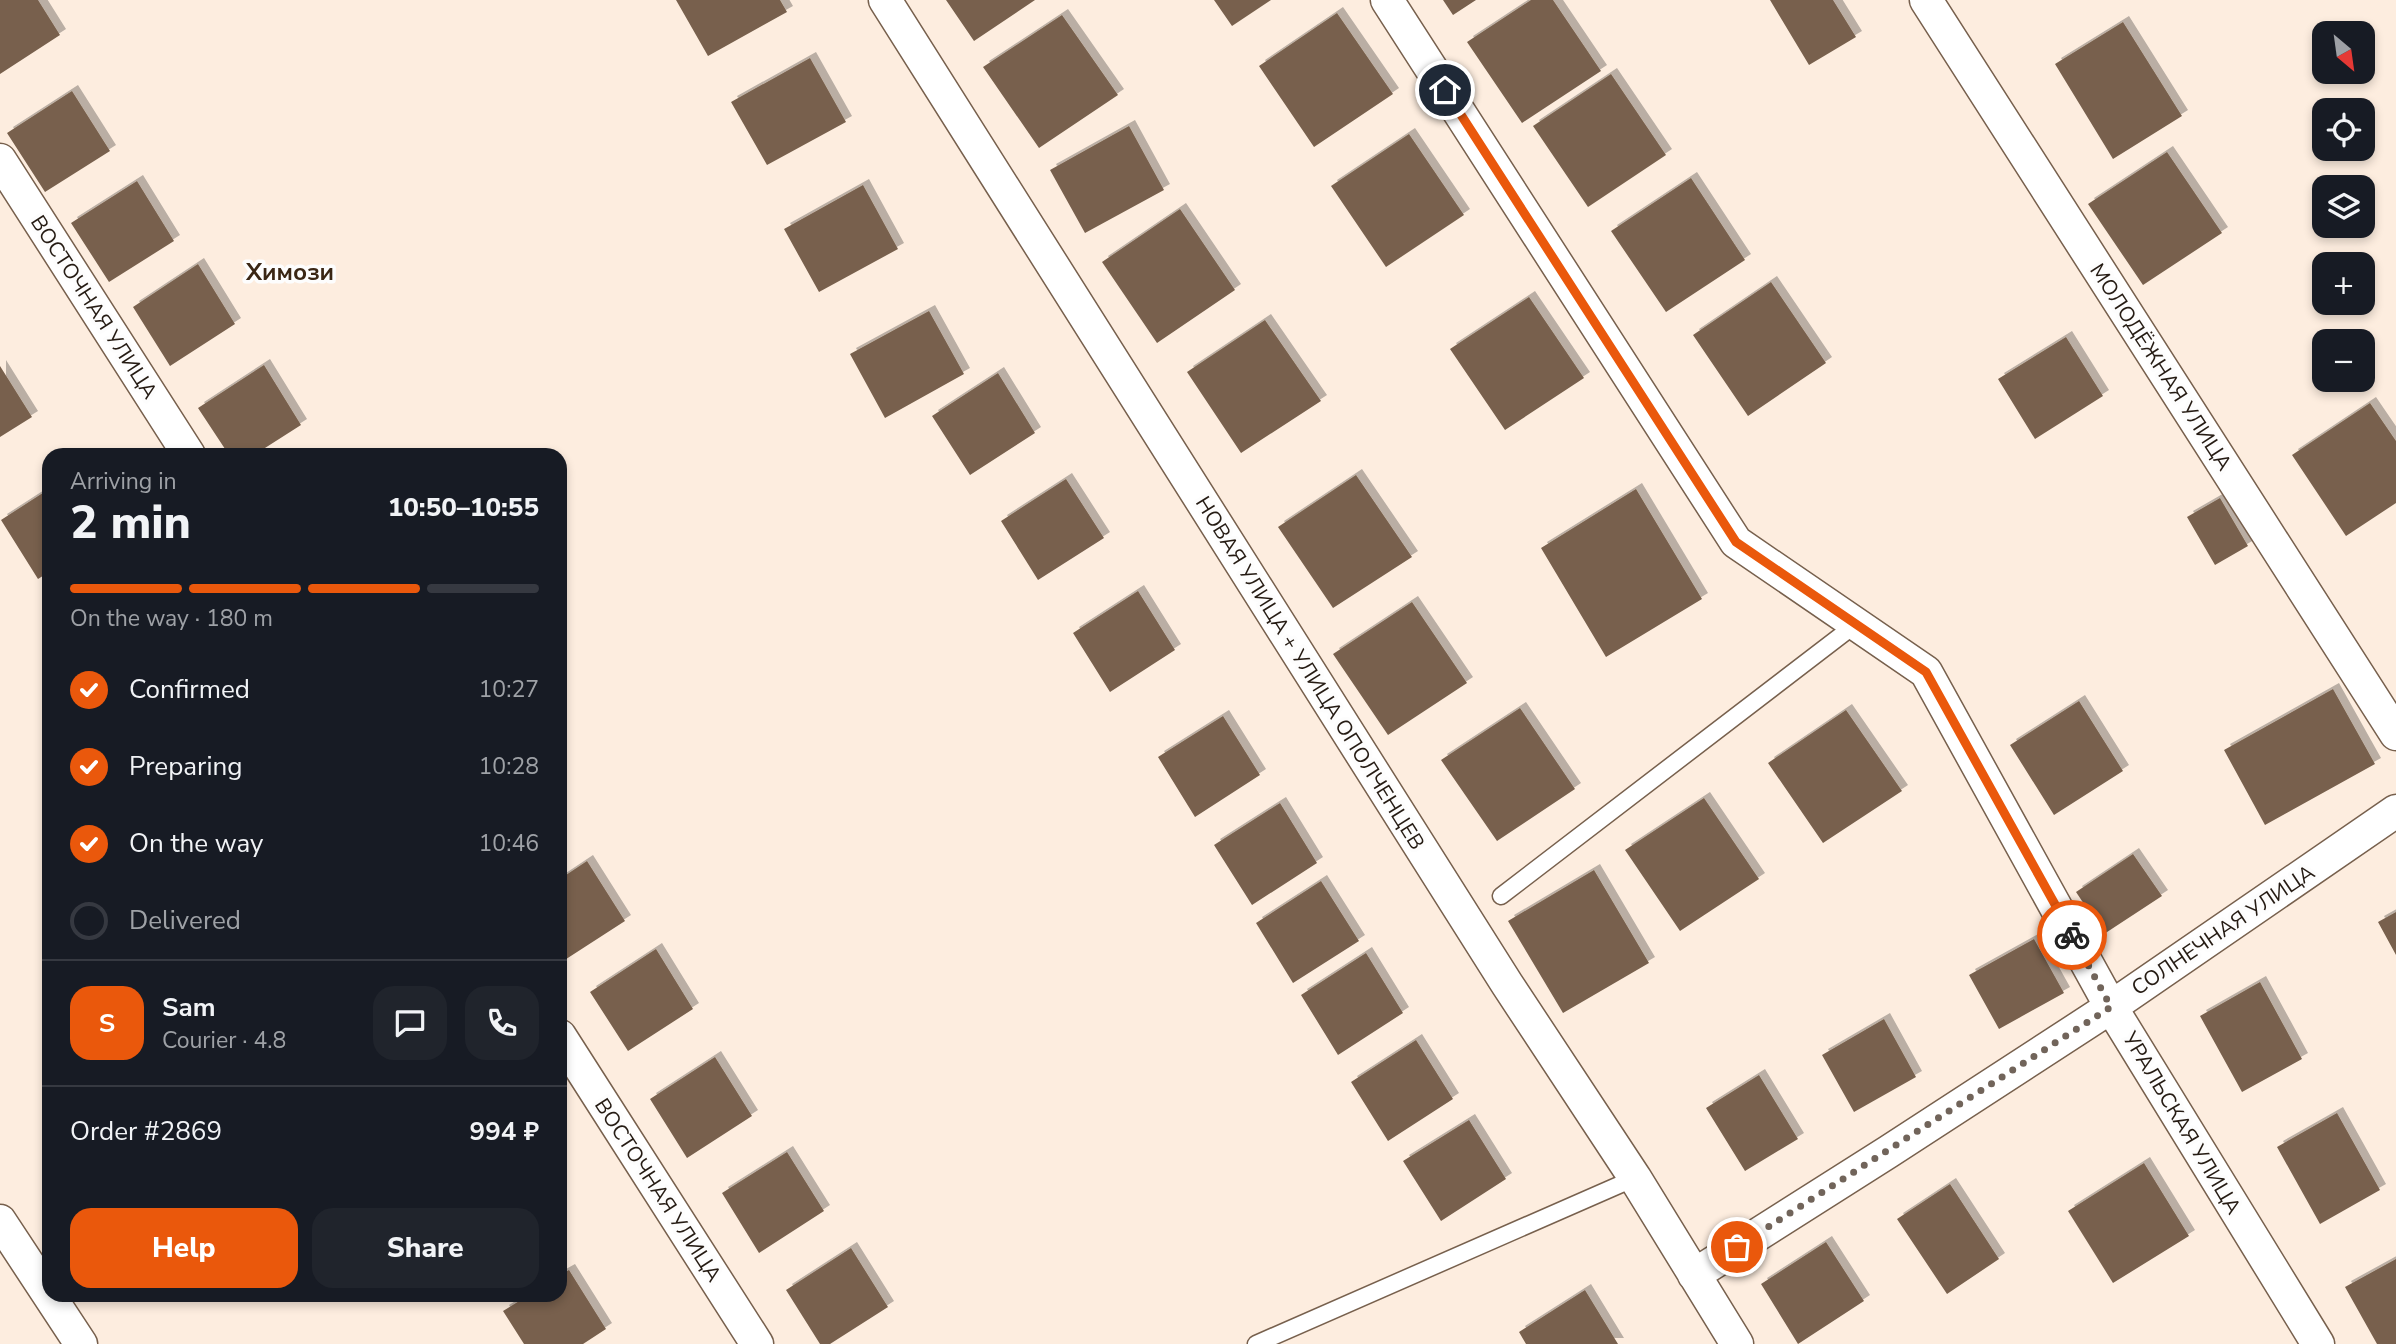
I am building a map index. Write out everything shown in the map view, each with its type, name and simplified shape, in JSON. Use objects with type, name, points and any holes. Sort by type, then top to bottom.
[{"type":"street","name":"НОВАЯ УЛИЦА + УЛИЦА ОПОЛЧЕНЦЕВ","points":[[885,0],[1507,985],[1635,1178],[1737,1344]]},
{"type":"street","name":"УРАЛЬСКАЯ УЛИЦА","points":[[1387,0],[1736,542],[1926,672],[2111,1007],[2318,1344]]},
{"type":"street","name":"МОЛОДЁЖНАЯ УЛИЦА","points":[[1926,0],[2396,734]]},
{"type":"street","name":"ВОСТОЧНАЯ УЛИЦА","points":[[0,160],[184,448]]},
{"type":"street","name":"СОЛНЕЧНАЯ УЛИЦА","points":[[1694,1275],[1888,1153],[2111,1007],[2396,811]]},
{"type":"street","name":"ВОСТОЧНАЯ УЛИЦА","points":[[567,1047],[757,1344]]},
{"type":"street","points":[[0,1221],[42,1285]]},
{"type":"street","points":[[53,1302],[81,1344]]},
{"type":"lane","points":[[1501,896],[1856,624]]},
{"type":"lane","points":[[1256,1344],[1635,1178]]},
{"type":"building","points":[[0,0],[38,0],[60,35],[0,74]]},
{"type":"building","points":[[676,0],[780,0],[787,12],[708,56]]},
{"type":"building","points":[[946,0],[1035,0],[974,41]]},
{"type":"building","points":[[1214,0],[1271,0],[1232,26]]},
{"type":"building","points":[[1443,0],[1476,0],[1453,15]]},
{"type":"building","points":[[1531,0],[1553,0],[1601,71],[1522,123],[1467,42]]},
{"type":"building","points":[[1770,0],[1833,0],[1856,37],[1809,65]]},
{"type":"building","points":[[1337,13],[1393,94],[1314,147],[1259,66]]},
{"type":"building","points":[[1062,15],[1118,95],[1039,148],[983,67]]},
{"type":"building","points":[[2123,22],[2182,116],[2113,159],[2055,64]]},
{"type":"building","points":[[810,58],[846,122],[767,165],[731,102]]},
{"type":"building","points":[[1611,74],[1666,155],[1588,207],[1533,126]]},
{"type":"building","points":[[72,91],[110,151],[45,192],[7,133]]},
{"type":"building","points":[[1129,126],[1164,190],[1085,233],[1050,170]]},
{"type":"building","points":[[1409,134],[1464,215],[1386,267],[1331,186]]},
{"type":"building","points":[[2167,152],[2222,233],[2143,285],[2088,204]]},
{"type":"building","points":[[1691,178],[1745,260],[1666,312],[1611,231]]},
{"type":"building","points":[[137,181],[174,241],[109,282],[71,223]]},
{"type":"building","points":[[863,185],[898,249],[819,292],[784,229]]},
{"type":"building","points":[[1180,209],[1235,290],[1157,343],[1102,262]]},
{"type":"building","points":[[198,264],[235,324],[170,366],[133,307]]},
{"type":"building","points":[[1771,282],[1826,363],[1748,416],[1693,335]]},
{"type":"building","points":[[1529,297],[1584,378],[1505,430],[1450,349]]},
{"type":"building","points":[[929,311],[964,374],[885,418],[850,354]]},
{"type":"building","points":[[1265,320],[1321,401],[1241,453],[1187,372]]},
{"type":"building","points":[[2066,337],[2103,396],[2035,439],[1998,379]]},
{"type":"building","points":[[264,365],[301,425],[265,448],[224,448],[198,408]]},
{"type":"building","points":[[0,366],[32,417],[0,437]]},
{"type":"building","points":[[998,373],[1035,433],[970,475],[932,416]]},
{"type":"building","points":[[2370,403],[2396,441],[2396,503],[2346,536],[2292,455]]},
{"type":"building","points":[[1356,475],[1412,557],[1333,608],[1278,527]]},
{"type":"building","points":[[1066,479],[1104,538],[1038,580],[1001,521]]},
{"type":"building","points":[[1636,489],[1702,599],[1606,657],[1541,548]]},
{"type":"building","points":[[42,494],[42,576],[38,579],[1,520]]},
{"type":"building","points":[[2220,498],[2248,546],[2215,565],[2187,517]]},
{"type":"building","points":[[1138,591],[1175,650],[1110,692],[1073,633]]},
{"type":"building","points":[[1412,602],[1467,683],[1388,735],[1333,654]]},
{"type":"building","points":[[2333,689],[2375,764],[2265,825],[2224,750]]},
{"type":"building","points":[[2079,701],[2123,771],[2054,815],[2010,745]]},
{"type":"building","points":[[1520,708],[1575,789],[1497,841],[1441,760]]},
{"type":"building","points":[[1846,710],[1902,791],[1823,843],[1768,763]]},
{"type":"building","points":[[1223,716],[1260,775],[1195,817],[1158,757]]},
{"type":"building","points":[[1704,798],[1759,879],[1680,931],[1625,850]]},
{"type":"building","points":[[1280,803],[1317,863],[1252,905],[1214,845]]},
{"type":"building","points":[[2133,854],[2162,896],[2104,934],[2076,892]]},
{"type":"building","points":[[587,861],[625,921],[567,958],[567,874]]},
{"type":"building","points":[[1594,870],[1649,963],[1563,1013],[1508,921]]},
{"type":"building","points":[[1321,881],[1359,941],[1293,983],[1256,923]]},
{"type":"building","points":[[2396,912],[2396,955],[2378,922]]},
{"type":"building","points":[[2034,939],[2064,993],[1999,1029],[1969,975]]},
{"type":"building","points":[[656,949],[693,1009],[628,1051],[590,992]]},
{"type":"building","points":[[1366,953],[1403,1013],[1338,1055],[1301,995]]},
{"type":"building","points":[[2260,982],[2302,1059],[2242,1092],[2200,1016]]},
{"type":"building","points":[[1884,1019],[1916,1077],[1854,1112],[1822,1055]]},
{"type":"building","points":[[1416,1040],[1453,1099],[1388,1141],[1351,1082]]},
{"type":"building","points":[[715,1057],[752,1116],[687,1158],[650,1099]]},
{"type":"building","points":[[1759,1075],[1798,1139],[1745,1171],[1706,1108]]},
{"type":"building","points":[[2337,1113],[2380,1190],[2320,1224],[2277,1147]]},
{"type":"building","points":[[1469,1120],[1506,1179],[1441,1221],[1403,1161]]},
{"type":"building","points":[[787,1152],[824,1211],[759,1253],[722,1193]]},
{"type":"building","points":[[2144,1163],[2189,1236],[2113,1283],[2068,1211]]},
{"type":"building","points":[[1950,1184],[1999,1259],[1947,1294],[1897,1219]]},
{"type":"building","points":[[1826,1242],[1864,1301],[1798,1344],[1761,1284]]},
{"type":"building","points":[[851,1248],[888,1307],[830,1344],[820,1344],[786,1290]]},
{"type":"building","points":[[2396,1259],[2396,1344],[2377,1344],[2345,1287]]},
{"type":"building","points":[[569,1270],[606,1329],[583,1344],[524,1344],[503,1311],[518,1302],[567,1302]]},
{"type":"building","points":[[1585,1290],[1618,1344],[1526,1344],[1519,1332]]},
{"type":"way so far","points":[[1737,1247],[1888,1153],[2111,1007],[2072,935]]},
{"type":"district","name":"Химози","points":[[290,272]]},
{"type":"route","points":[[1445,90],[1736,542],[1926,672],[2072,935]]}]
